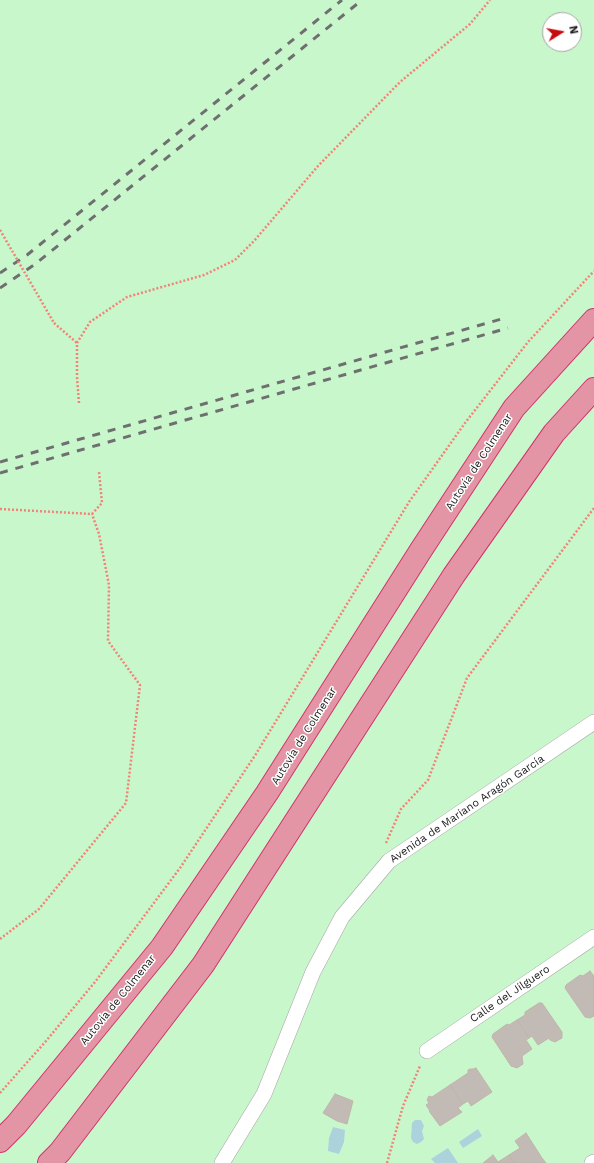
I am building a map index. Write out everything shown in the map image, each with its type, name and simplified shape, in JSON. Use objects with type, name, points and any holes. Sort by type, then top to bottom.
[{"type":"highway","name":"Autovía de Colmenar","points":[[0,1141],[16,1125],[162,947],[268,794],[417,556],[514,408],[594,320]]},
{"type":"highway","points":[[54,1159],[203,966],[454,575],[554,433],[594,389]]},
{"type":"street","name":"Avenida de Mariano Aragón García","points":[[222,1163],[264,1094],[313,972],[342,917],[390,861],[594,722]]},
{"type":"street","name":"Calle del Jilguero","points":[[427,1051],[594,937]]},
{"type":"path","points":[[79,403],[77,343],[90,322],[127,297],[204,275],[235,260],[254,241],[318,166],[400,82],[470,24],[490,0]]},
{"type":"path","points":[[0,230],[54,323],[77,343]]},
{"type":"path","points":[[0,1093],[96,982],[180,868],[256,754],[409,502],[465,423],[528,342],[594,271]]},
{"type":"path","points":[[92,514],[102,503],[99,472]]},
{"type":"path","points":[[386,843],[401,809],[428,780],[467,678],[594,508]]},
{"type":"path","points":[[0,509],[92,514]]},
{"type":"path","points":[[0,939],[39,909],[126,803],[140,685],[108,641],[109,585],[99,534],[92,514]]},
{"type":"path","points":[[387,1163],[403,1106],[427,1051]]},
{"type":"green space","points":[[0,0],[594,0],[594,1163],[0,1163]]},
{"type":"water","points":[[415,1120],[421,1120],[424,1126],[422,1131],[424,1139],[417,1144],[413,1142],[411,1138],[412,1123]]},
{"type":"water","points":[[333,1127],[345,1130],[344,1142],[339,1154],[328,1151],[329,1138]]},
{"type":"water","points":[[478,1129],[482,1136],[463,1148],[459,1142]]},
{"type":"water","points":[[448,1148],[458,1163],[435,1163],[431,1159]]},
{"type":"building","points":[[590,971],[594,976],[594,1016],[590,1018],[585,1017],[565,988],[566,985],[580,975],[583,976]]},
{"type":"building","points":[[539,1003],[542,1003],[562,1032],[562,1038],[555,1042],[549,1038],[538,1045],[532,1036],[529,1038],[517,1020],[525,1015],[525,1012]]},
{"type":"building","points":[[517,1020],[529,1038],[526,1040],[532,1049],[522,1056],[523,1064],[517,1068],[511,1066],[492,1037],[493,1034],[507,1024],[509,1025]]},
{"type":"building","points":[[476,1068],[492,1092],[471,1106],[468,1101],[463,1104],[450,1085],[468,1073],[468,1070]]},
{"type":"building","points":[[450,1085],[463,1104],[458,1108],[462,1112],[440,1126],[426,1105],[429,1103],[427,1100],[429,1096],[432,1097]]},
{"type":"building","points":[[335,1094],[353,1101],[347,1124],[337,1121],[323,1113]]},
{"type":"building","points":[[526,1133],[546,1163],[514,1163],[509,1155],[520,1148],[515,1141]]},
{"type":"building","points":[[493,1155],[498,1162],[509,1155],[514,1163],[483,1163]]},
{"type":"railway","points":[[0,273],[27,255],[342,0]]},
{"type":"railway","points":[[0,288],[34,265],[362,0]]},
{"type":"railway","points":[[0,462],[505,318]]},
{"type":"railway","points":[[0,473],[508,328]]}]
